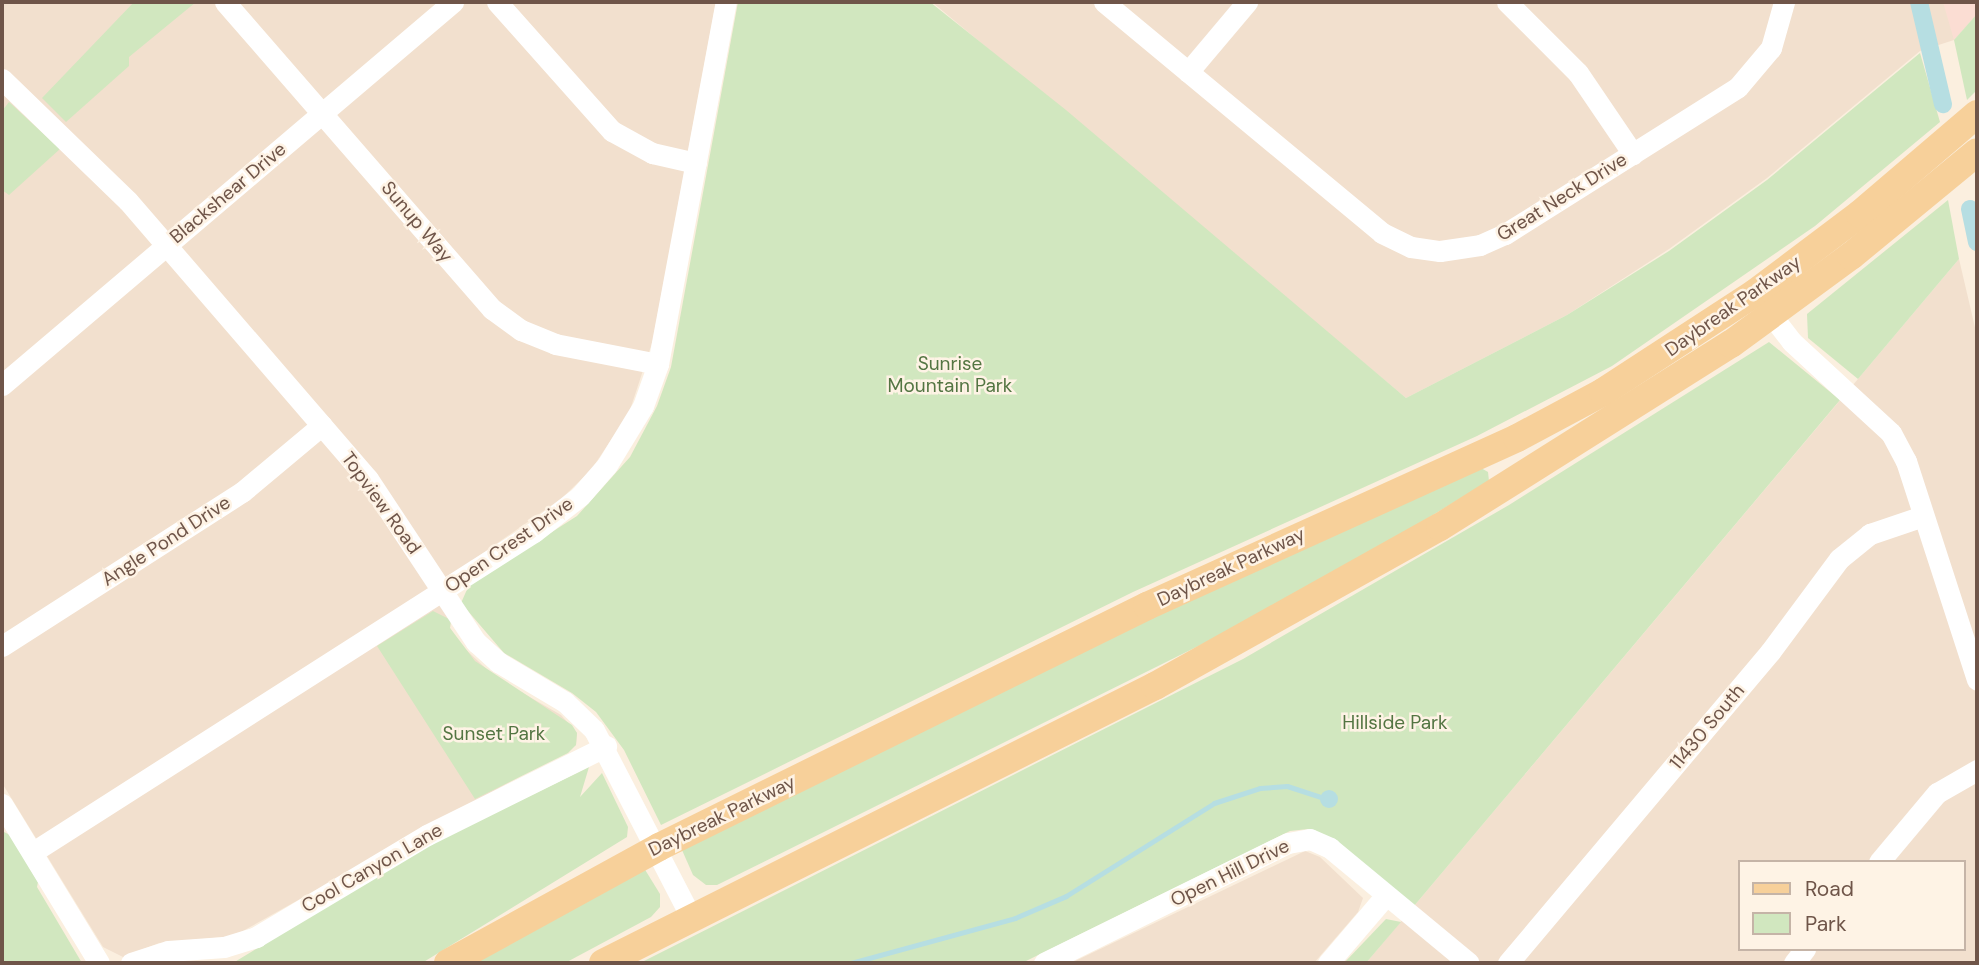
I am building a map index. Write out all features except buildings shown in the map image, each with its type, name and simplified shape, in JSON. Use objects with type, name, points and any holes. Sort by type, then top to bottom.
[{"type":"main road","name":"Daybreak Parkway","points":[[448,963],[659,847],[1199,581],[1517,438],[1632,376],[1755,293],[1860,214],[1977,114]]},
{"type":"main road","name":"Daybreak Parkway","points":[[603,963],[1055,737],[1284,617],[1600,429],[1771,316],[1977,152]]},
{"type":"street","name":"Sunup Way","points":[[225,2],[324,112],[479,296],[506,320],[555,344],[658,364]]},
{"type":"street","name":"Blackshear Drive","points":[[2,385],[453,2]]},
{"type":"street","points":[[496,2],[612,131],[652,153],[696,163]]},
{"type":"street","name":"Open Crest Drive","points":[[33,852],[549,522],[594,481],[632,426],[658,364],[726,2]]},
{"type":"street","name":"Great Neck Drive","points":[[1104,2],[1382,233],[1426,251],[1467,249],[1493,240],[1748,79],[1771,48],[1784,2]]},
{"type":"street","points":[[1188,72],[1247,2]]},
{"type":"street","points":[[1507,2],[1572,65],[1633,154]]},
{"type":"street","name":"Topview Road","points":[[2,79],[98,169],[368,479],[442,592],[486,652],[565,702],[606,746],[659,847],[691,917]]},
{"type":"street","points":[[1755,293],[1802,352],[1891,433],[1906,460],[1977,680]]},
{"type":"street","name":"Angle Pond Drive","points":[[2,646],[232,499],[322,425]]},
{"type":"street","name":"11430 South","points":[[1508,963],[1781,638],[1839,559],[1870,534],[1923,516]]},
{"type":"street","name":"Cool Canyon Lane","points":[[131,963],[168,951],[224,947],[256,937],[426,835],[606,746]]},
{"type":"street","points":[[1881,860],[1937,793],[1977,771]]},
{"type":"street","points":[[2,804],[99,963]]},
{"type":"street","name":"Open Hill Drive","points":[[1044,963],[1299,840],[1325,845],[1469,963]]},
{"type":"street","points":[[1328,963],[1386,895]]},
{"type":"shaded area","points":[[2,2],[716,2],[653,340],[629,413],[591,470],[562,498],[456,572],[450,628],[461,645],[495,677],[561,715],[577,733],[576,745],[234,936],[159,943],[123,957],[103,947],[2,783]]},
{"type":"shaded area","points":[[932,2],[1977,2],[1977,14],[1954,40],[1920,51],[1767,178],[1669,249],[1567,315],[1406,398]]},
{"type":"shaded area","points":[[1943,2],[1977,2],[1977,14],[1954,40]]},
{"type":"shaded area","points":[[1959,259],[1977,336],[1977,963],[1366,963]]},
{"type":"shaded area","points":[[1305,851],[1320,857],[1363,898],[1358,912],[1314,963],[1071,963]]},
{"type":"green space","points":[[134,2],[196,2],[129,57],[129,66],[66,122],[42,98]]},
{"type":"green space","name":"Sunrise Mountain Park","points":[[738,2],[930,2],[1066,110],[1406,398],[1567,315],[1669,251],[1767,180],[1920,53],[1940,122],[1815,226],[1612,366],[1477,436],[1133,592],[661,825],[624,750],[596,712],[572,693],[504,653],[461,603],[469,585],[577,516],[630,457],[657,406],[671,367]]},
{"type":"green space","points":[[1977,14],[1977,90],[1967,100],[1954,40]]},
{"type":"green space","points":[[9,102],[60,149],[9,195],[2,190],[2,111]]},
{"type":"green space","points":[[1948,200],[1959,259],[1858,379],[1808,338],[1807,314]]},
{"type":"green space","name":"Hillside Park","points":[[1769,342],[1840,400],[1414,906],[1337,841],[1308,829],[1290,831],[1022,963],[640,963],[1243,659],[1509,505]]},
{"type":"green space","points":[[1481,468],[1488,472],[1489,481],[1301,595],[717,885],[706,885],[693,875],[682,850],[1231,577]]},
{"type":"green space","name":"Sunset Park","points":[[433,611],[451,620],[450,628],[475,661],[572,725],[577,733],[576,745],[568,753],[475,799],[377,646]]},
{"type":"green space","points":[[589,767],[580,797],[602,773],[628,827],[627,837],[422,963],[233,963],[417,851]]},
{"type":"green space","points":[[2,831],[10,835],[82,963],[2,963]]},
{"type":"green space","points":[[644,868],[660,894],[660,907],[651,917],[565,963],[466,963]]},
{"type":"green space","points":[[1386,919],[1401,922],[1366,963],[1344,963]]},
{"type":"water","points":[[1325,790],[1333,790],[1338,799],[1336,806],[1325,808],[1320,803],[1320,795]]},
{"type":"waterway","points":[[1919,2],[1943,104]]},
{"type":"waterway","points":[[1970,209],[1977,242]]},
{"type":"waterway","points":[[851,963],[1015,918],[1066,896],[1214,803],[1260,788],[1287,786],[1320,797]]}]
